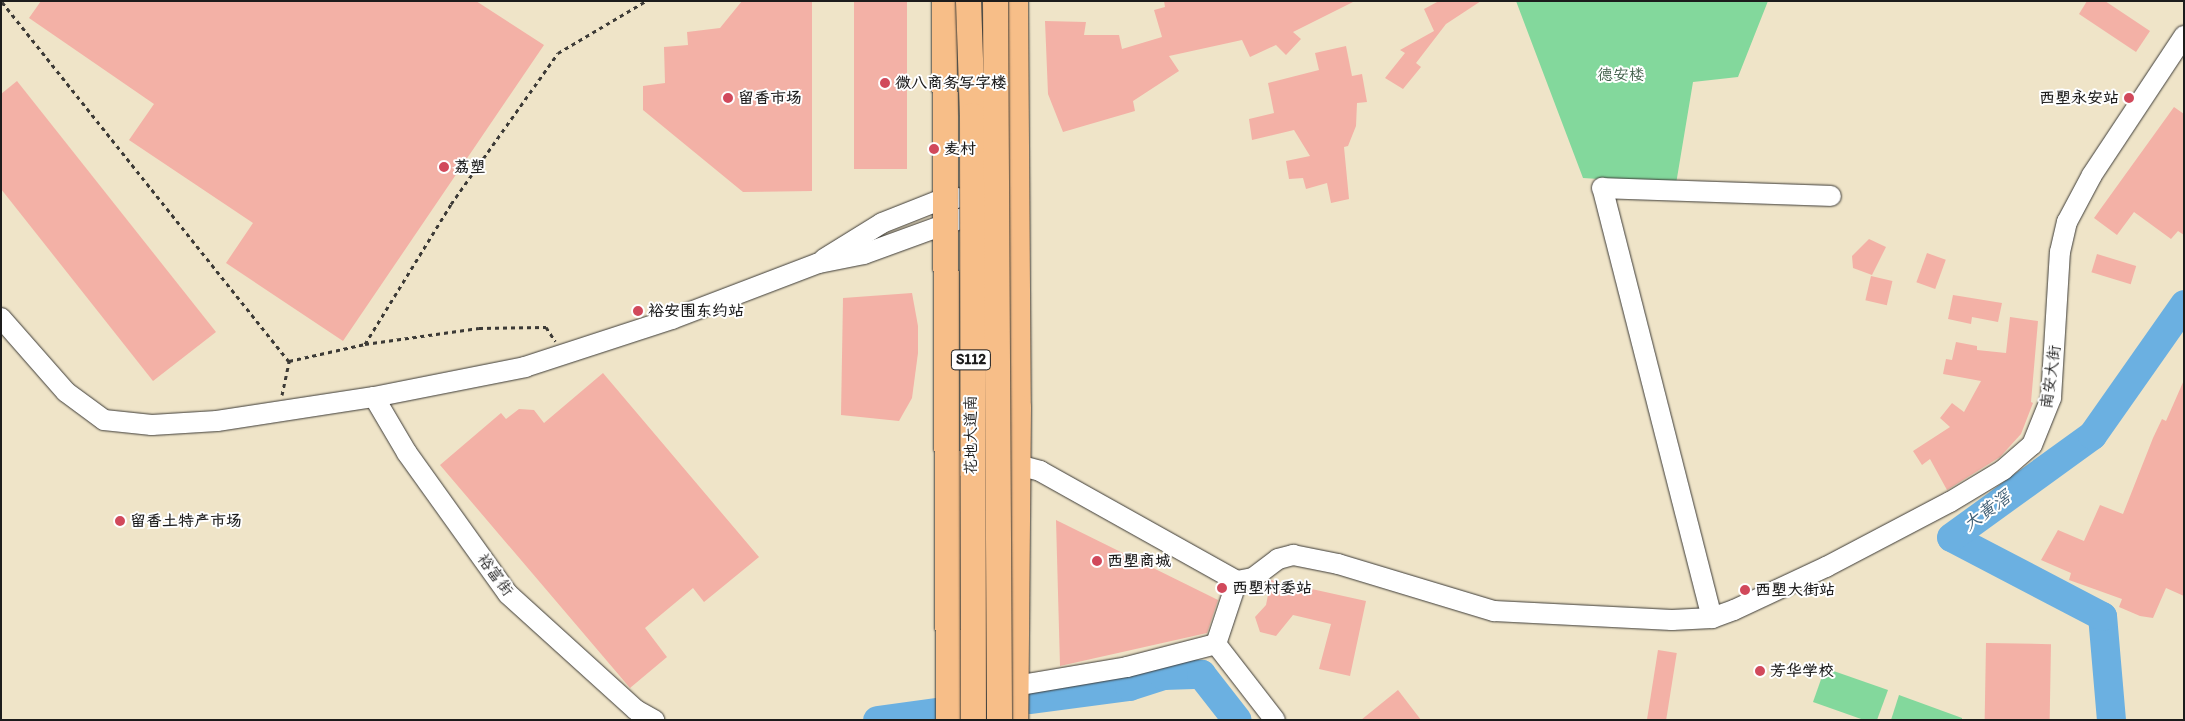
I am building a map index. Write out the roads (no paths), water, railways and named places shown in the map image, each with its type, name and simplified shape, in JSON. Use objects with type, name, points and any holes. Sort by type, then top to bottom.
[{"type":"main road","name":"花地大道南","points":[[944,1],[948,720]]},
{"type":"main road","name":"花地大道南","points":[[968,1],[972,115],[973,720]]},
{"type":"main road","name":"花地大道南","points":[[995,1],[999,720]]},
{"type":"main road","points":[[1014,1],[1018,465],[1015,720]]},
{"type":"street","name":"南安大街","points":[[1237,581],[1253,578],[1278,559],[1293,555],[1338,564],[1494,611],[1672,620],[1712,618],[1761,599],[1896,531],[1988,479],[2032,445],[2051,398],[2060,252],[2067,222],[2092,175],[2184,36]]},
{"type":"street","points":[[1712,618],[1602,188],[1831,196]]},
{"type":"street","points":[[1,318],[66,392],[104,420],[176,424],[282,412],[487,376],[565,356],[748,292],[819,263],[882,223],[945,198],[1017,198]]},
{"type":"street","points":[[819,263],[864,254],[1017,198]]},
{"type":"street","name":"裕富街","points":[[374,397],[406,453],[508,594],[636,710],[654,720]]},
{"type":"street","points":[[947,466],[1018,465],[1040,470],[1071,485],[1237,581],[1216,644]]},
{"type":"street","points":[[1015,686],[1127,667],[1216,644]]},
{"type":"street","points":[[1216,644],[1275,720]]},
{"type":"waterway","name":"大黄滘","points":[[2111,720],[2102,616],[1951,537],[2092,435],[2184,304]]},
{"type":"waterway","points":[[1029,699],[1129,686],[1163,675],[1201,674],[1237,720]]},
{"type":"waterway","points":[[877,720],[1001,703]]},
{"type":"place","name":"微八商务写字楼","points":[[885,83]]},
{"type":"place","name":"留香市场","points":[[728,98]]},
{"type":"place","name":"西塱永安站","points":[[2129,98]]},
{"type":"place","name":"麦村","points":[[934,149]]},
{"type":"place","name":"荔塑","points":[[444,167]]},
{"type":"place","name":"裕安围东约站","points":[[638,311]]},
{"type":"place","name":"留香土特产市场","points":[[120,521]]},
{"type":"place","name":"西塱商城","points":[[1097,561]]},
{"type":"place","name":"西塱村委站","points":[[1222,588]]},
{"type":"place","name":"西塱大街站","points":[[1745,590]]},
{"type":"place","name":"芳华学校","points":[[1760,671]]},
{"type":"park label","name":"德安楼","points":[[1621,75]]}]
